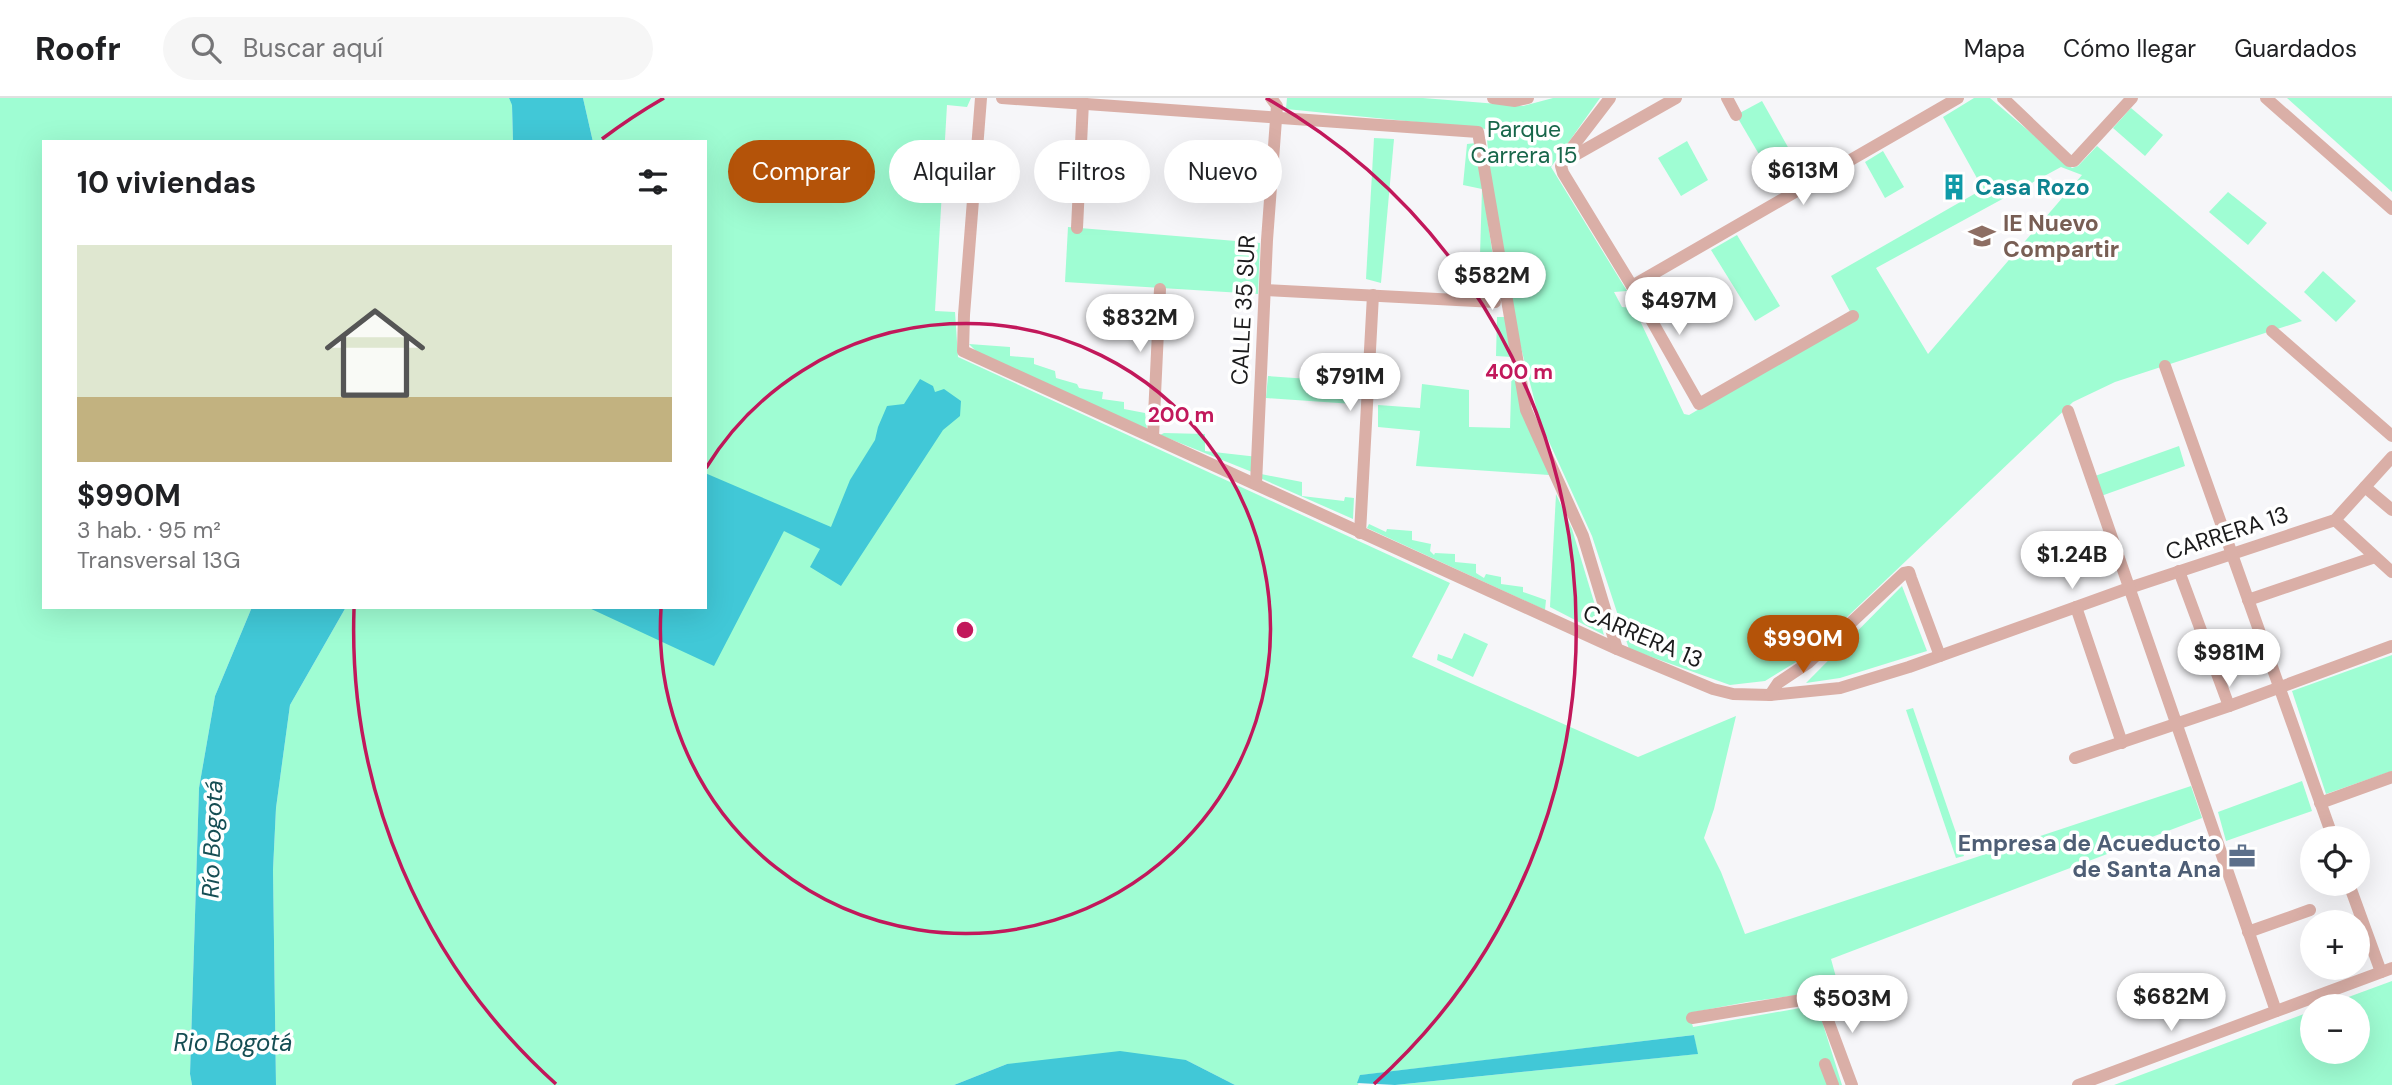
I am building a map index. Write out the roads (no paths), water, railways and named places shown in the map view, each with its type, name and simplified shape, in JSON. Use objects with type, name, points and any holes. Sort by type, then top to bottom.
[{"type":"street","name":"CARRERA 13","points":[[981,98],[963,351],[1617,649],[1713,689],[1740,695],[1770,695],[1840,688],[1940,656],[2129,588],[2335,520],[2392,457]]},
{"type":"street","points":[[1002,98],[1478,132],[1526,410],[1583,536],[1617,649]]},
{"type":"street","name":"CALLE 35 SUR","points":[[1256,484],[1277,106],[1271,98]]},
{"type":"street","points":[[1493,98],[1523,99]]},
{"type":"street","points":[[1610,98],[1562,164],[1563,173],[1632,286],[1699,404],[1853,316]]},
{"type":"street","points":[[1562,164],[1676,98]]},
{"type":"street","points":[[1727,98],[1736,115]]},
{"type":"street","points":[[1632,286],[1958,98]]},
{"type":"street","points":[[2003,98],[2070,161],[2074,161],[2132,98]]},
{"type":"street","points":[[2266,98],[2392,209]]},
{"type":"street","points":[[1077,228],[1083,102]]},
{"type":"street","points":[[1153,437],[1160,289]]},
{"type":"street","points":[[1265,290],[1495,302]]},
{"type":"street","points":[[1360,533],[1373,295]]},
{"type":"street","points":[[2272,331],[2392,436]]},
{"type":"street","points":[[2165,366],[2329,826]]},
{"type":"street","points":[[2068,411],[2276,1012]]},
{"type":"street","points":[[2365,487],[2392,510]]},
{"type":"street","points":[[2335,520],[2392,572]]},
{"type":"street","points":[[2248,600],[2375,557]]},
{"type":"street","points":[[2179,571],[2229,706]]},
{"type":"street","points":[[1770,695],[1778,683],[1808,663],[1897,577],[1909,572],[1940,656]]},
{"type":"street","points":[[2076,607],[2122,743]]},
{"type":"street","points":[[2075,758],[2176,725],[2392,646]]},
{"type":"street","points":[[1793,673],[1802,692]]},
{"type":"street","points":[[2320,803],[2392,777]]},
{"type":"street","points":[[2078,1085],[2386,970],[2354,896]]},
{"type":"street","points":[[2248,932],[2300,914]]},
{"type":"street","points":[[1692,1018],[1820,999],[1852,1085]]},
{"type":"street","points":[[1825,1064],[1833,1085]]},
{"type":"water","points":[[509,98],[583,98],[593,140],[513,140],[512,105]]},
{"type":"water","points":[[920,379],[933,386],[935,392],[944,389],[961,401],[960,416],[943,430],[841,586],[810,567],[820,549],[784,531],[714,666],[591,609],[707,609],[707,474],[831,527],[850,480],[875,440],[887,406],[904,404]]},
{"type":"water","name":"Rio Bogotá","points":[[251,609],[345,609],[290,705],[276,808],[273,870],[276,1085],[192,1085],[190,1074],[199,788],[215,696]]},
{"type":"water","points":[[1694,1035],[1698,1054],[1395,1085],[1357,1083],[1360,1075]]},
{"type":"water","points":[[1120,1051],[1186,1060],[1235,1085],[954,1085],[1007,1064]]},
{"type":"place","name":"Casa Rozo","points":[[1954,187]]},
{"type":"place","name":"IE Nuevo Compartir","points":[[1982,236]]},
{"type":"place","name":"Empresa de Acueducto de Santa Ana","points":[[2242,856]]},
{"type":"park label","name":"Parque Carrera 15","points":[[1524,142]]},
{"type":"water label","name":"Río Bogotá","points":[[212,839]]}]
